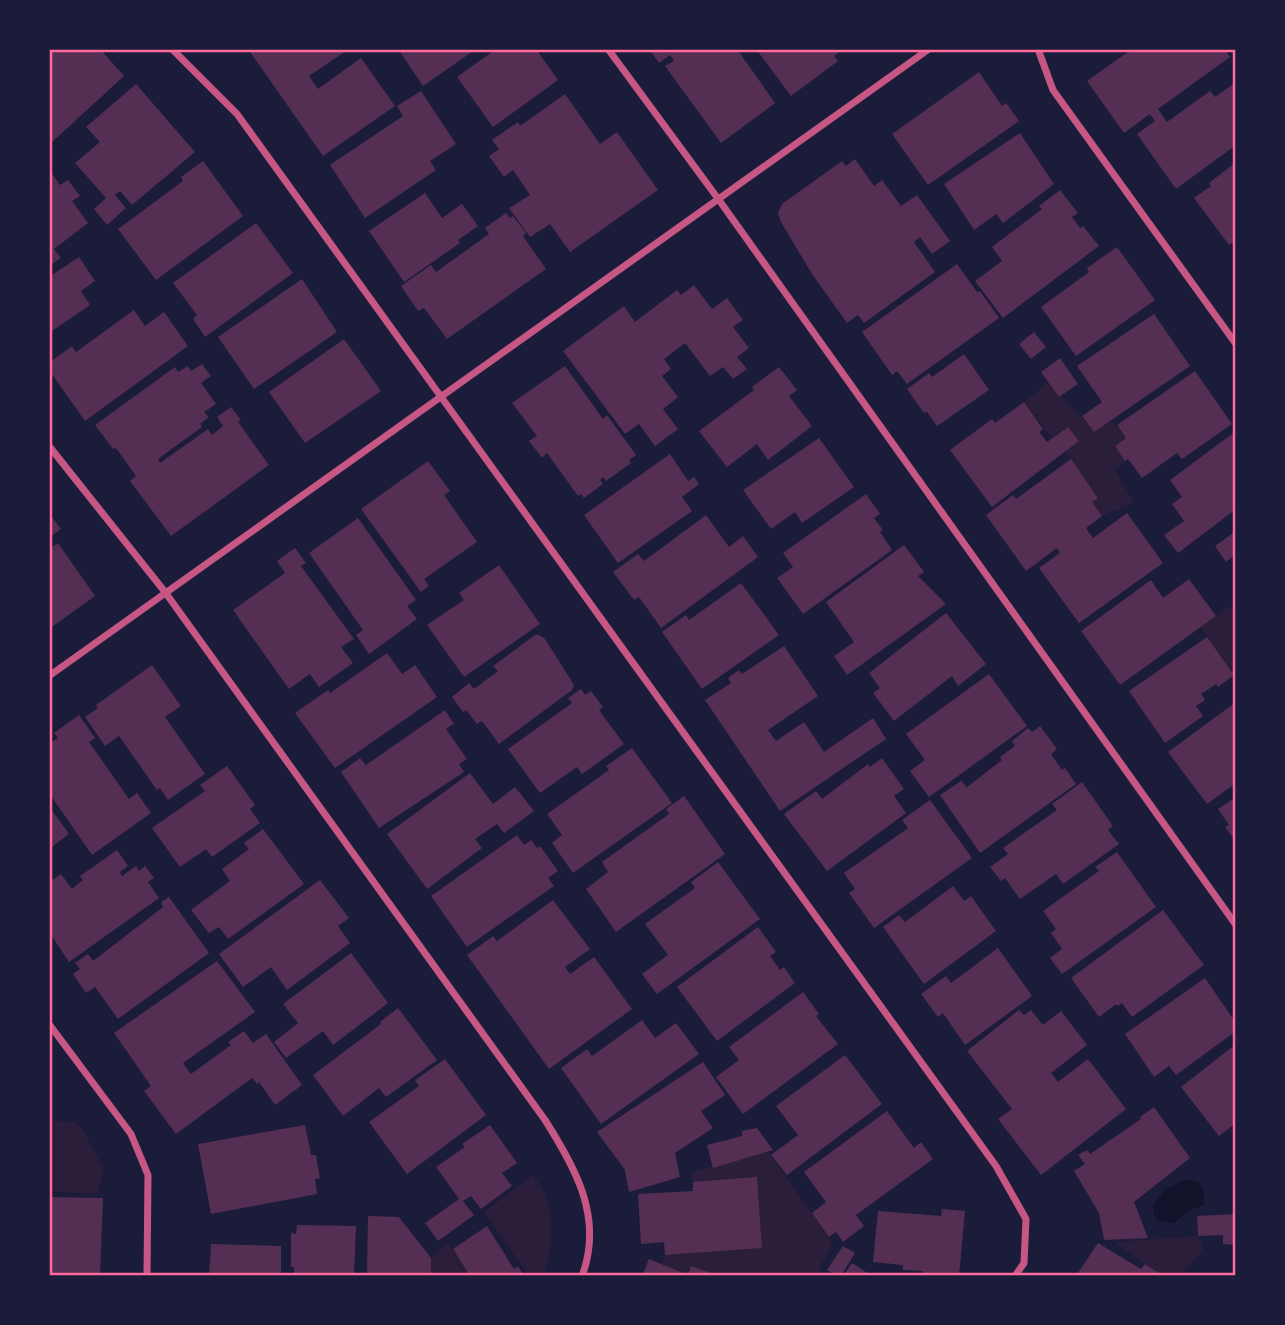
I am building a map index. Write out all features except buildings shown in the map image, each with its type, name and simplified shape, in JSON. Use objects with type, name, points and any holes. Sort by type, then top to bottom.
[{"type":"street","points":[[172,49],[237,114],[996,1166],[1026,1219],[1024,1263],[1015,1276]]},
{"type":"street","points":[[608,49],[719,200],[1236,925]]},
{"type":"street","points":[[49,676],[929,49]]},
{"type":"street","points":[[1038,49],[1053,90],[1236,344]]},
{"type":"street","points":[[49,446],[165,592],[545,1120],[578,1176],[587,1207],[590,1237],[582,1276]]},
{"type":"street","points":[[49,1024],[131,1135],[148,1175],[147,1276]]},
{"type":"shaded area","points":[[1048,382],[1094,432],[1111,420],[1126,438],[1115,446],[1125,461],[1115,470],[1134,503],[1102,516],[1092,502],[1098,497],[1065,452],[1079,441],[1068,427],[1052,438],[1024,402]]},
{"type":"shaded area","points":[[1236,602],[1236,677],[1200,627]]},
{"type":"shaded area","points":[[75,1122],[83,1130],[104,1169],[98,1192],[90,1194],[49,1191],[49,1123]]},
{"type":"shaded area","points":[[768,1152],[829,1237],[832,1244],[819,1269],[830,1276],[744,1276],[733,1271],[730,1276],[721,1276],[692,1266],[688,1275],[662,1264],[665,1255],[762,1248],[757,1178],[693,1182],[691,1172]]},
{"type":"shaded area","points":[[533,1175],[546,1198],[551,1224],[550,1251],[543,1276],[529,1276],[484,1212]]},
{"type":"shaded area","points":[[1183,1180],[1198,1181],[1204,1192],[1204,1205],[1190,1210],[1174,1223],[1158,1221],[1153,1204],[1166,1189]]},
{"type":"shaded area","points":[[1198,1236],[1203,1249],[1181,1276],[1164,1276],[1114,1242]]},
{"type":"shaded area","points":[[447,1242],[470,1276],[431,1276],[431,1258]]}]
